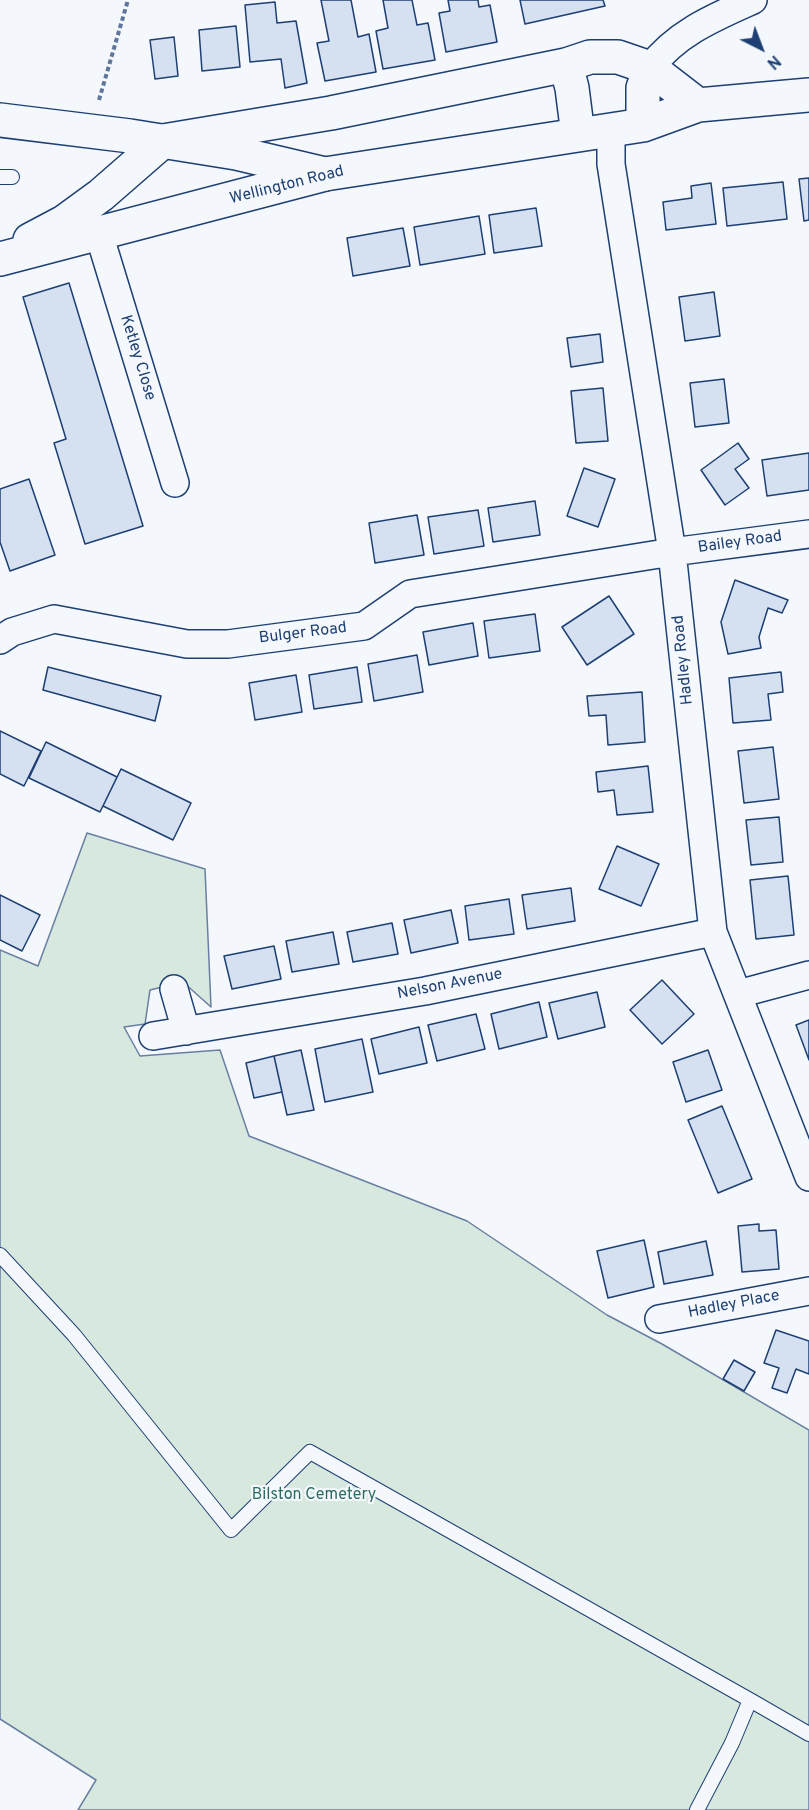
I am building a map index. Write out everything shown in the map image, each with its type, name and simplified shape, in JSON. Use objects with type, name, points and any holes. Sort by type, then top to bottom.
[{"type":"main road","points":[[0,258],[64,222],[101,195],[163,141],[331,113],[566,65],[590,57],[618,57],[650,68],[698,105],[809,94]]},
{"type":"main road","points":[[566,65],[572,88],[578,135]]},
{"type":"main road","points":[[627,128],[650,68]]},
{"type":"main road","name":"Wellington Road","points":[[0,258],[325,174],[627,128],[698,105]]},
{"type":"main road","points":[[0,120],[236,153],[325,174]]},
{"type":"street","points":[[650,68],[660,54],[684,34],[753,0]]},
{"type":"street","name":"Hadley Road","points":[[627,128],[611,164],[672,552],[713,932],[809,1177]]},
{"type":"street","name":"Ketley Close","points":[[99,234],[175,483]]},
{"type":"street","name":"Bailey Road","points":[[672,552],[809,534]]},
{"type":"street","name":"Bulger Road","points":[[0,640],[12,632],[54,619],[187,644],[228,644],[364,627],[410,594],[672,552]]},
{"type":"street","name":"Nelson Avenue","points":[[153,1036],[425,991],[713,932]]},
{"type":"street","points":[[738,994],[809,975]]},
{"type":"street","points":[[174,989],[186,1031]]},
{"type":"street","name":"Hadley Place","points":[[659,1319],[809,1291]]},
{"type":"lane","points":[[0,1255],[74,1335],[231,1530],[310,1452],[809,1734]]},
{"type":"lane","points":[[697,1810],[732,1743],[750,1700]]},
{"type":"path","points":[[90,131],[128,0]]},
{"type":"green space","name":"Bilston Cemetery","points":[[87,833],[205,869],[211,1007],[183,982],[150,990],[145,1024],[124,1027],[140,1056],[220,1050],[249,1136],[467,1221],[607,1315],[662,1344],[809,1430],[809,1810],[78,1810],[96,1780],[0,1719],[0,950],[38,966]]},
{"type":"building","points":[[321,0],[351,0],[358,37],[369,34],[376,72],[325,81],[317,43],[329,41]]},
{"type":"building","points":[[383,0],[412,0],[417,25],[428,23],[435,60],[383,69],[376,31],[388,28]]},
{"type":"building","points":[[448,0],[478,0],[479,7],[490,5],[497,42],[446,52],[439,13],[450,11]]},
{"type":"building","points":[[520,0],[603,0],[605,6],[525,24]]},
{"type":"building","points":[[275,2],[277,23],[296,21],[307,83],[285,88],[281,59],[250,62],[245,5]]},
{"type":"building","points":[[236,26],[240,67],[202,71],[199,30]]},
{"type":"building","points":[[174,37],[178,76],[155,79],[150,40]]},
{"type":"building","points":[[809,178],[809,220],[804,221],[799,179]]},
{"type":"building","points":[[783,182],[787,219],[727,226],[723,188]]},
{"type":"building","points":[[711,183],[716,224],[666,230],[663,202],[692,198],[691,186]]},
{"type":"building","points":[[536,208],[542,246],[494,253],[489,215]]},
{"type":"building","points":[[479,216],[485,254],[420,265],[414,227]]},
{"type":"building","points":[[403,228],[410,266],[353,276],[347,238]]},
{"type":"building","points":[[69,283],[143,526],[85,544],[54,443],[66,439],[23,297]]},
{"type":"building","points":[[714,292],[720,336],[685,341],[679,297]]},
{"type":"building","points":[[600,334],[603,362],[571,367],[567,338]]},
{"type":"building","points":[[724,379],[729,423],[695,427],[690,383]]},
{"type":"building","points":[[603,388],[608,441],[576,443],[571,391]]},
{"type":"building","points":[[738,443],[749,459],[735,469],[749,488],[725,505],[701,470]]},
{"type":"building","points":[[809,453],[809,490],[767,496],[762,460]]},
{"type":"building","points":[[584,468],[615,479],[598,527],[567,516]]},
{"type":"building","points":[[29,479],[55,555],[10,571],[0,542],[0,489]]},
{"type":"building","points":[[535,501],[540,535],[493,542],[488,508]]},
{"type":"building","points":[[478,510],[484,546],[434,554],[428,517]]},
{"type":"building","points":[[417,515],[424,555],[375,563],[369,523]]},
{"type":"building","points":[[735,580],[788,600],[782,613],[768,608],[759,637],[761,648],[728,654],[721,622]]},
{"type":"building","points":[[609,596],[634,634],[587,665],[562,627]]},
{"type":"building","points":[[535,614],[540,651],[489,658],[484,621]]},
{"type":"building","points":[[473,623],[478,656],[429,665],[423,632]]},
{"type":"building","points":[[417,655],[423,692],[374,701],[368,664]]},
{"type":"building","points":[[48,667],[161,696],[155,721],[43,690]]},
{"type":"building","points":[[357,667],[362,702],[314,709],[309,675]]},
{"type":"building","points":[[781,672],[783,692],[768,694],[771,720],[733,723],[729,678]]},
{"type":"building","points":[[296,675],[302,712],[255,720],[249,683]]},
{"type":"building","points":[[642,692],[645,742],[608,745],[606,715],[589,716],[587,696]]},
{"type":"building","points":[[0,731],[41,751],[24,786],[0,774]]},
{"type":"building","points":[[46,742],[117,777],[100,812],[29,778]]},
{"type":"building","points":[[773,747],[779,799],[744,803],[738,751]]},
{"type":"building","points":[[648,766],[653,812],[617,815],[614,790],[598,792],[596,772]]},
{"type":"building","points":[[121,769],[191,803],[173,840],[103,806]]},
{"type":"building","points":[[779,817],[783,862],[751,865],[746,820]]},
{"type":"building","points":[[617,846],[659,864],[641,906],[599,889]]},
{"type":"building","points":[[788,876],[794,935],[756,939],[750,880]]},
{"type":"building","points":[[571,888],[575,921],[527,929],[522,895]]},
{"type":"building","points":[[0,895],[40,915],[22,951],[0,940]]},
{"type":"building","points":[[509,899],[514,934],[469,940],[465,906]]},
{"type":"building","points":[[451,910],[458,943],[411,953],[404,920]]},
{"type":"building","points":[[392,923],[398,954],[353,962],[347,932]]},
{"type":"building","points":[[333,932],[339,964],[292,972],[286,941]]},
{"type":"building","points":[[274,946],[281,979],[232,989],[224,956]]},
{"type":"building","points":[[662,980],[694,1014],[662,1044],[630,1010]]},
{"type":"building","points":[[597,992],[605,1027],[558,1039],[549,1003]]},
{"type":"building","points":[[539,1002],[547,1037],[499,1049],[491,1014]]},
{"type":"building","points":[[476,1014],[485,1049],[437,1061],[428,1025]]},
{"type":"building","points":[[809,1020],[809,1060],[796,1025]]},
{"type":"building","points":[[419,1027],[427,1063],[379,1074],[371,1039]]},
{"type":"building","points":[[362,1039],[373,1092],[325,1102],[315,1049]]},
{"type":"building","points":[[301,1050],[314,1110],[287,1115],[274,1056]]},
{"type":"building","points":[[708,1050],[722,1090],[686,1102],[673,1062]]},
{"type":"building","points":[[274,1056],[282,1092],[254,1098],[246,1063]]},
{"type":"building","points":[[722,1106],[752,1179],[718,1193],[688,1120]]},
{"type":"building","points":[[759,1224],[759,1231],[776,1230],[779,1269],[742,1272],[738,1226]]},
{"type":"building","points":[[644,1240],[654,1287],[608,1298],[597,1251]]},
{"type":"building","points":[[706,1241],[713,1275],[664,1284],[658,1252]]},
{"type":"building","points":[[776,1330],[809,1341],[809,1374],[796,1369],[787,1393],[772,1388],[779,1368],[764,1363]]},
{"type":"building","points":[[734,1360],[755,1372],[744,1391],[723,1379]]}]
